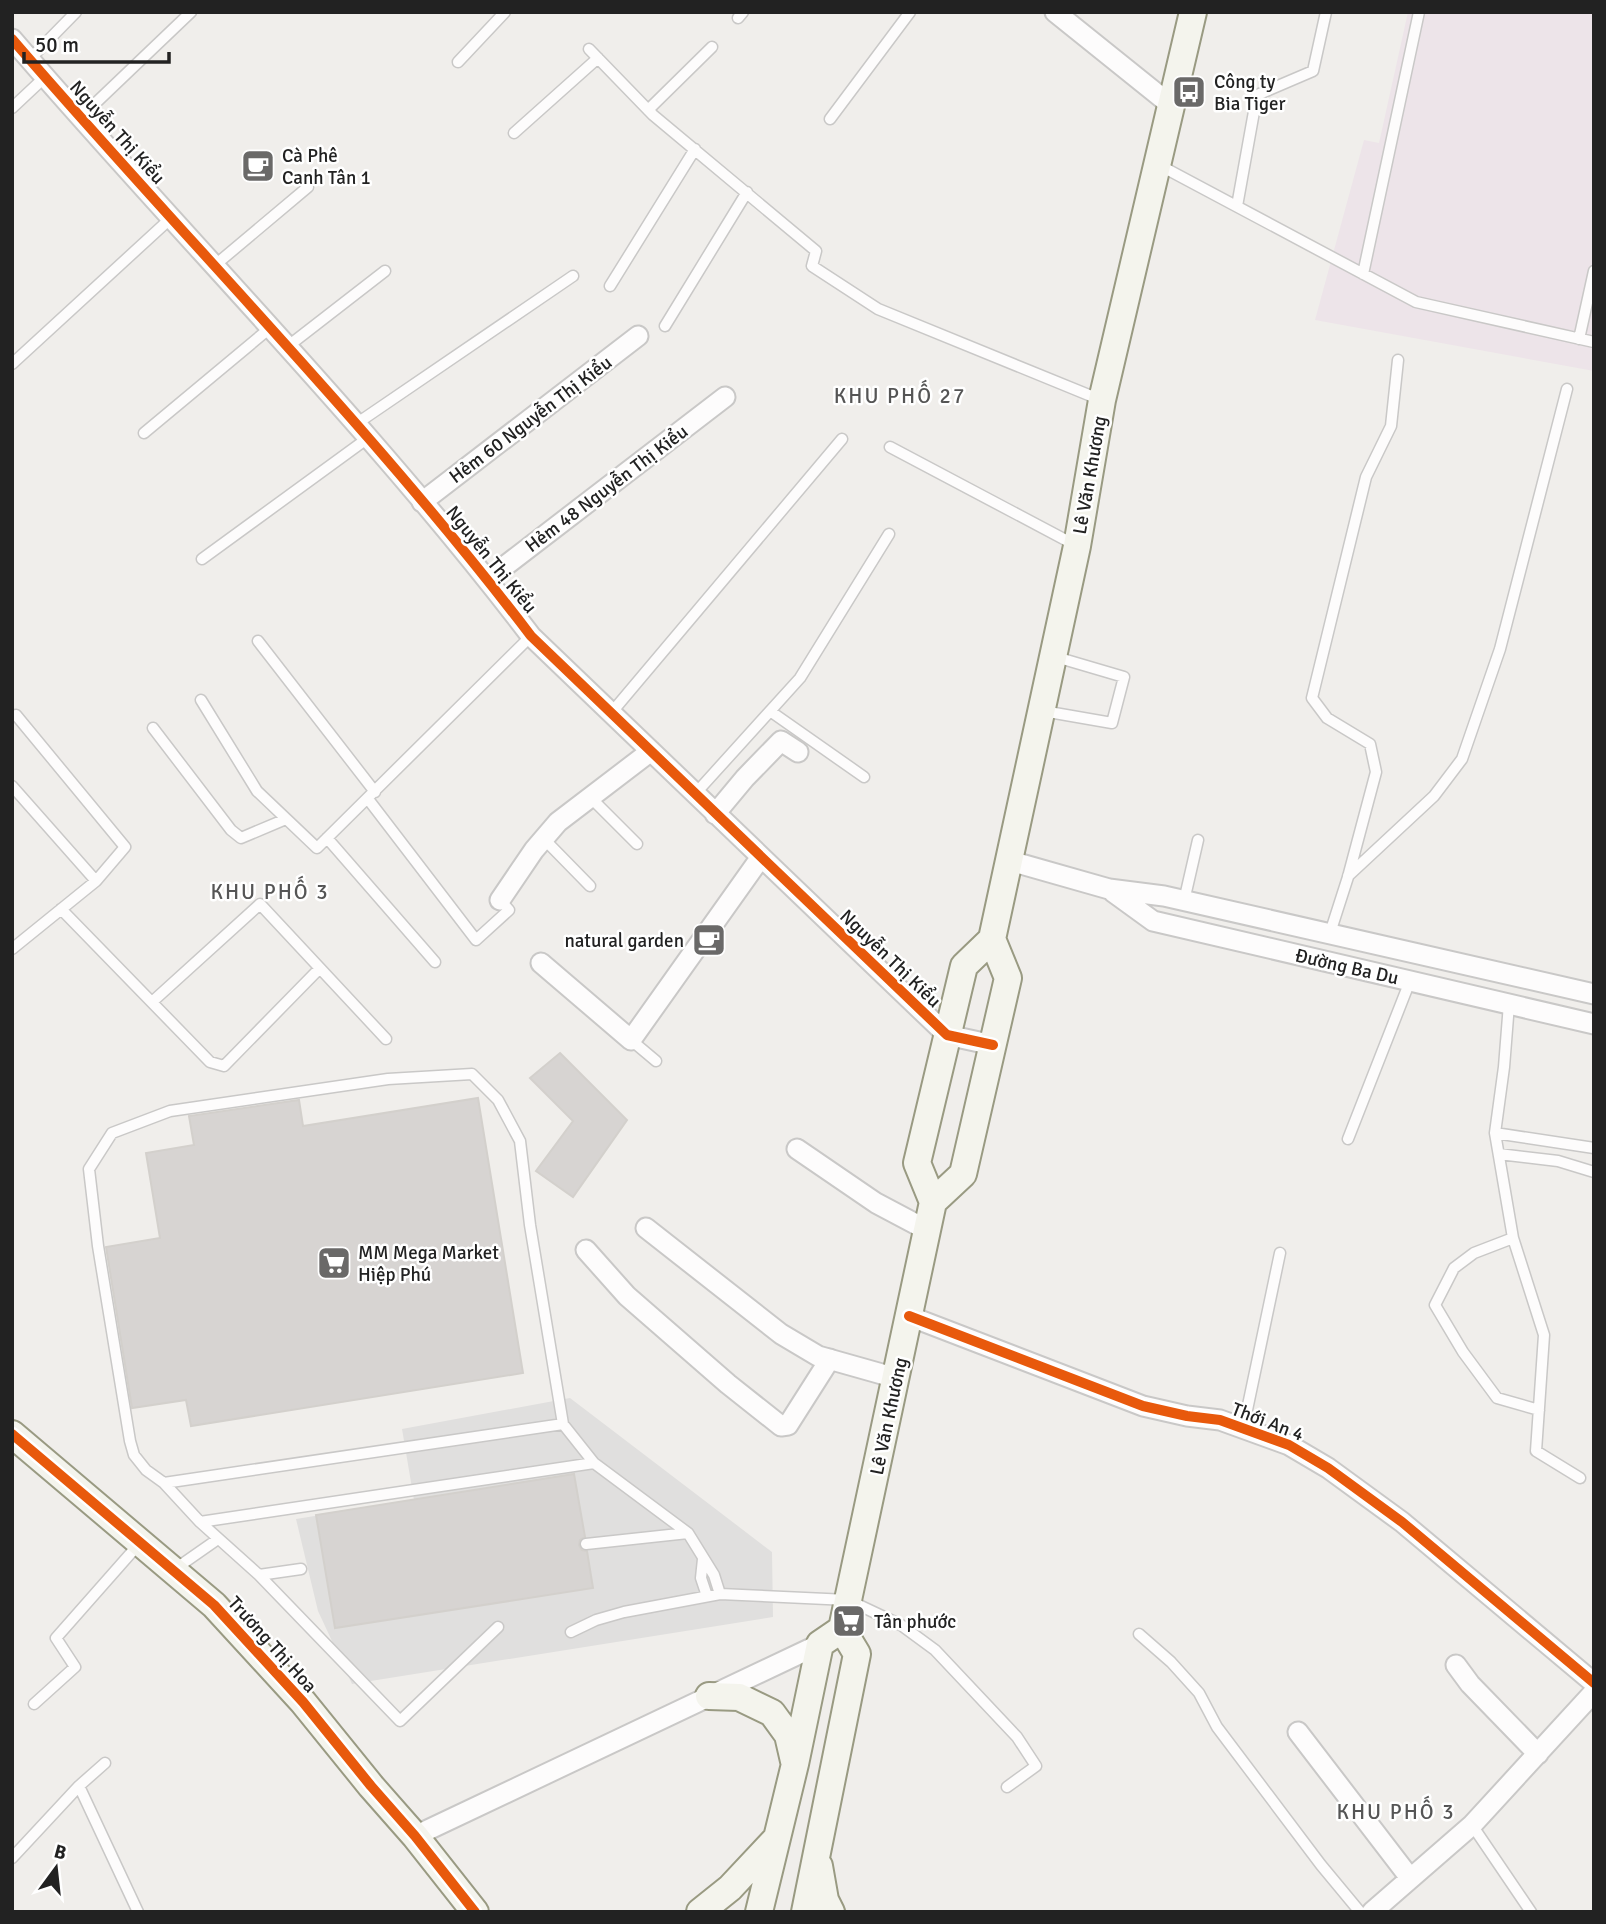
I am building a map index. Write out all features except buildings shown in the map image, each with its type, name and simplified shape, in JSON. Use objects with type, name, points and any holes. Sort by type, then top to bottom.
[{"type":"main road","name":"Lê Văn Khương","points":[[992,939],[1077,546],[1102,400],[1172,106],[1190,14]]},
{"type":"main road","points":[[992,939],[1008,978],[963,1174],[933,1202],[917,1163],[964,966],[992,939]]},
{"type":"main road","name":"Lê Văn Khương","points":[[759,1912],[795,1765],[831,1636],[848,1601],[933,1202]]},
{"type":"main road","name":"Trương Thị Hoa","points":[[12,1434],[214,1605],[303,1702],[475,1912]]},
{"type":"main road","points":[[805,1912],[858,1654],[831,1636]]},
{"type":"main road","points":[[709,1696],[739,1697],[772,1713],[788,1735],[795,1765]]},
{"type":"main road","points":[[700,1912],[730,1888],[777,1837]]},
{"type":"main road","points":[[817,1855],[825,1900],[831,1912]]},
{"type":"street","points":[[1055,12],[1172,106]]},
{"type":"street","name":"Nguyễn Thị Kiểu","points":[[12,39],[362,431],[488,579],[531,636],[947,1035],[992,1045]]},
{"type":"street","name":"Hẻm 60 Nguyễn Thị Kiểu","points":[[422,502],[638,336]]},
{"type":"street","name":"Hẻm 48 Nguyễn Thị Kiểu","points":[[488,579],[725,397]]},
{"type":"street","points":[[715,814],[781,741],[798,752]]},
{"type":"street","points":[[500,900],[543,838],[558,822],[651,751]]},
{"type":"street","points":[[541,963],[631,1040],[761,857]]},
{"type":"street","name":"Đường Ba Du","points":[[1007,860],[1109,889],[1184,901],[1594,994]]},
{"type":"street","name":"Đường Ba Du","points":[[1109,889],[1153,920],[1594,1024]]},
{"type":"street","points":[[1507,975],[1509,1004]]},
{"type":"street","points":[[797,1149],[876,1203],[927,1230]]},
{"type":"street","points":[[646,1228],[781,1334],[818,1356],[896,1378]]},
{"type":"street","points":[[586,1250],[627,1296],[781,1426],[789,1426],[830,1359]]},
{"type":"street","name":"Thới An 4","points":[[909,1316],[1143,1406],[1186,1416],[1220,1420],[1289,1445],[1328,1468],[1402,1522],[1594,1683]]},
{"type":"street","points":[[415,1836],[831,1636]]},
{"type":"street","points":[[1456,1665],[1470,1684],[1538,1754]]},
{"type":"street","points":[[1372,1912],[1472,1825],[1594,1692]]},
{"type":"street","points":[[1298,1732],[1410,1878]]},
{"type":"lane","points":[[30,60],[76,12]]},
{"type":"lane","points":[[81,117],[191,12]]},
{"type":"lane","points":[[458,62],[505,12]]},
{"type":"lane","points":[[830,119],[910,12]]},
{"type":"lane","points":[[1237,206],[1257,95],[1314,71],[1326,12]]},
{"type":"lane","points":[[1363,274],[1419,12]]},
{"type":"lane","points":[[648,110],[712,47]]},
{"type":"lane","points":[[589,49],[648,110],[816,251],[812,266],[878,309],[1102,400]]},
{"type":"lane","points":[[514,133],[598,58]]},
{"type":"lane","points":[[12,108],[45,77]]},
{"type":"lane","points":[[610,286],[695,149]]},
{"type":"lane","points":[[1158,165],[1416,302],[1594,342]]},
{"type":"lane","points":[[214,265],[308,187]]},
{"type":"lane","points":[[665,326],[747,192]]},
{"type":"lane","points":[[12,364],[171,218]]},
{"type":"lane","points":[[287,348],[385,271]]},
{"type":"lane","points":[[1579,339],[1594,271]]},
{"type":"lane","points":[[202,559],[362,431],[573,276]]},
{"type":"lane","points":[[144,433],[270,328]]},
{"type":"lane","points":[[1330,933],[1376,772],[1370,744],[1326,718],[1312,698],[1366,477],[1391,426],[1398,360]]},
{"type":"lane","points":[[1348,877],[1434,796],[1462,759],[1500,649],[1567,389]]},
{"type":"lane","points":[[612,712],[842,439]]},
{"type":"lane","points":[[890,447],[1077,546]]},
{"type":"lane","points":[[695,794],[800,678],[889,534]]},
{"type":"lane","points":[[201,700],[257,791],[317,848],[531,636]]},
{"type":"lane","points":[[258,641],[476,940],[509,911],[500,900]]},
{"type":"lane","points":[[1040,710],[1112,723],[1124,677],[1052,656]]},
{"type":"lane","points":[[770,711],[864,778]]},
{"type":"lane","points":[[12,949],[96,881],[125,847],[16,715]]},
{"type":"lane","points":[[153,728],[231,830],[241,838],[286,819]]},
{"type":"lane","points":[[12,786],[96,881]]},
{"type":"lane","points":[[590,797],[637,844]]},
{"type":"lane","points":[[327,838],[435,962]]},
{"type":"lane","points":[[543,838],[590,887]]},
{"type":"lane","points":[[1184,901],[1198,840]]},
{"type":"lane","points":[[152,1002],[260,904],[386,1040]]},
{"type":"lane","points":[[61,909],[210,1062],[224,1066],[319,969]]},
{"type":"lane","points":[[1348,1139],[1410,981]]},
{"type":"lane","points":[[1509,1004],[1506,1056],[1494,1133],[1513,1238],[1545,1335],[1536,1451],[1580,1478]]},
{"type":"lane","points":[[631,1040],[656,1061]]},
{"type":"lane","points":[[498,1627],[400,1721],[259,1575],[200,1522],[164,1483],[146,1471],[134,1455],[130,1441],[98,1246],[89,1170],[112,1133],[170,1111],[388,1080],[472,1074],[498,1100],[520,1141],[530,1225],[563,1424],[594,1463],[688,1533],[714,1575],[720,1594]]},
{"type":"lane","points":[[1494,1133],[1594,1148]]},
{"type":"lane","points":[[1499,1154],[1558,1161],[1594,1172]]},
{"type":"lane","points":[[1513,1238],[1474,1253],[1454,1268],[1435,1305],[1463,1352],[1497,1398],[1539,1410]]},
{"type":"lane","points":[[1243,1429],[1280,1253]]},
{"type":"lane","points":[[164,1483],[563,1424]]},
{"type":"lane","points":[[200,1522],[594,1463]]},
{"type":"lane","points":[[586,1544],[688,1533]]},
{"type":"lane","points":[[174,1569],[218,1539]]},
{"type":"lane","points":[[34,1704],[75,1667],[56,1638],[141,1542]]},
{"type":"lane","points":[[703,1558],[701,1578],[707,1596]]},
{"type":"lane","points":[[259,1575],[301,1569]]},
{"type":"lane","points":[[571,1632],[596,1620],[624,1612],[720,1594],[848,1601],[901,1625],[935,1650],[1017,1737],[1036,1766],[1007,1787]]},
{"type":"lane","points":[[1139,1634],[1171,1662],[1199,1693],[1217,1727],[1321,1865],[1360,1912]]},
{"type":"lane","points":[[12,1858],[79,1786],[105,1763]]},
{"type":"lane","points":[[79,1786],[138,1912]]},
{"type":"lane","points":[[1472,1825],[1531,1912]]},
{"type":"shaded area","points":[[1408,12],[1594,12],[1594,371],[1315,320],[1364,140],[1379,143]]},
{"type":"shaded area","points":[[570,1398],[772,1552],[773,1617],[352,1684],[318,1611],[296,1519],[414,1500],[402,1429]]},
{"type":"cycle path","points":[[12,39],[407,482],[531,636],[947,1035],[993,1045]]},
{"type":"cycle path","points":[[909,1316],[1143,1406],[1220,1420],[1289,1445],[1328,1468],[1402,1522],[1594,1683]]},
{"type":"cycle path","points":[[12,1434],[214,1605],[303,1702],[475,1912]]},
{"type":"place","name":"Công ty Bia Tiger","points":[[1189,92]]},
{"type":"place","name":"Cà Phê Canh Tân 1","points":[[258,166]]},
{"type":"place","name":"natural garden","points":[[709,940]]},
{"type":"place","name":"MM Mega Market Hiệp Phú","points":[[334,1263]]},
{"type":"place","name":"Tân phước","points":[[849,1621]]},
{"type":"district","name":"KHU PHỐ 27","points":[[900,396]]},
{"type":"district","name":"KHU PHỐ 3","points":[[270,892]]},
{"type":"district","name":"KHU PHỐ 3","points":[[1396,1812]]}]
